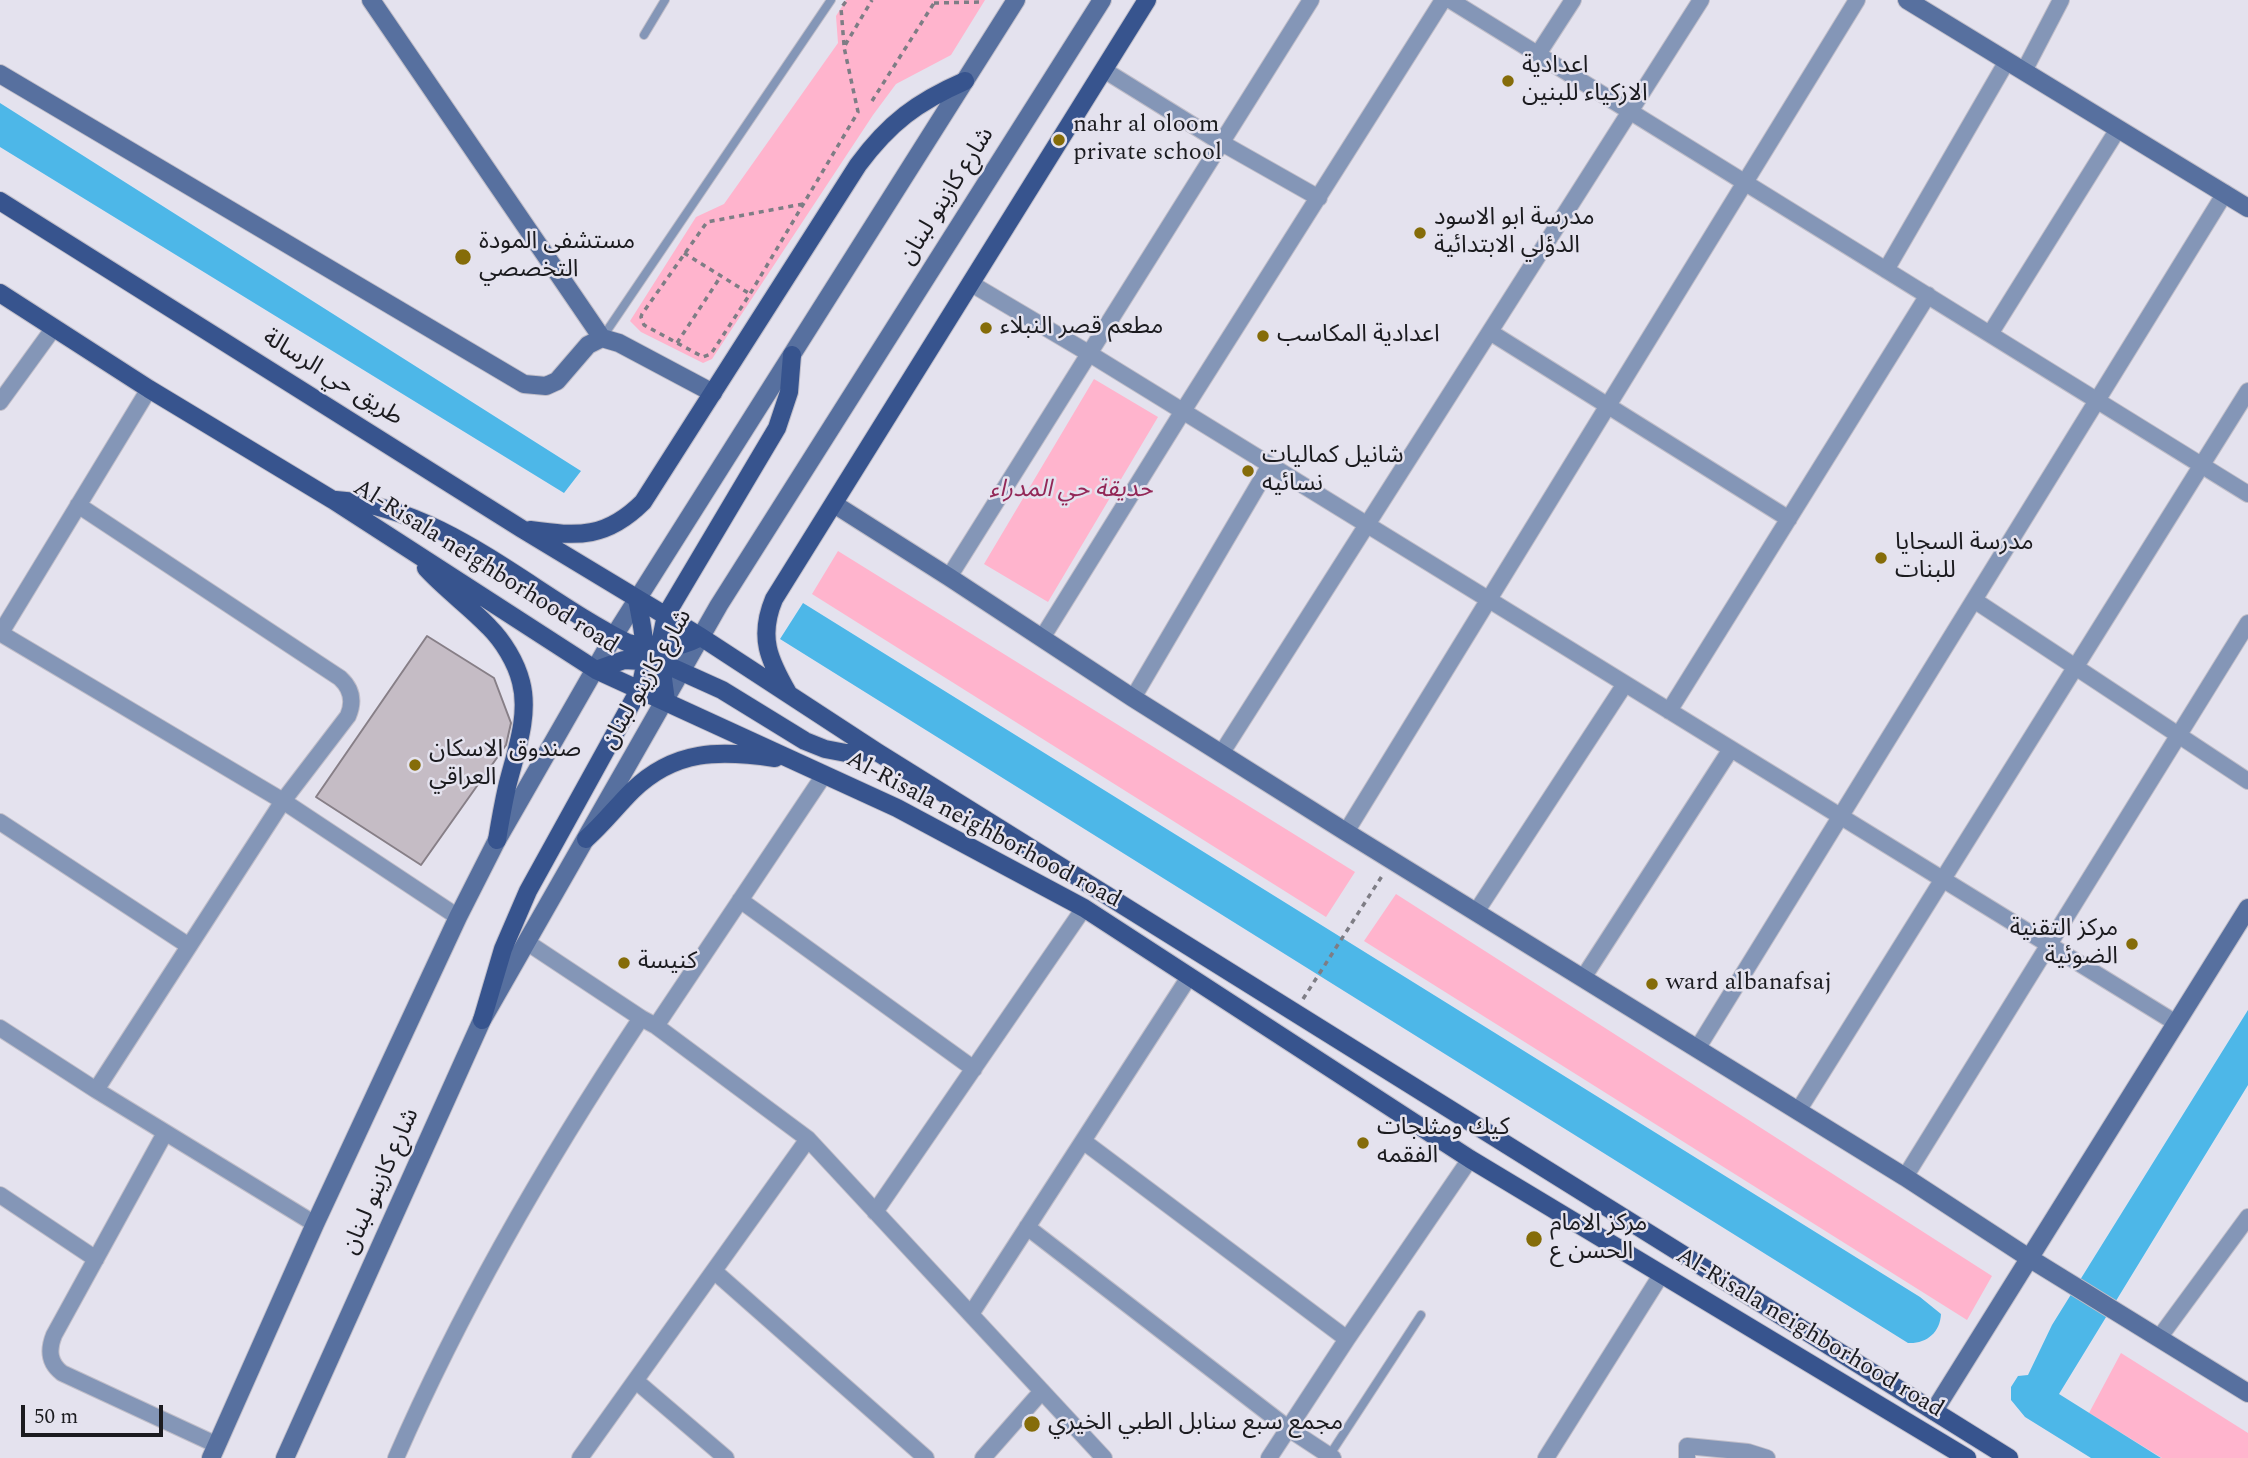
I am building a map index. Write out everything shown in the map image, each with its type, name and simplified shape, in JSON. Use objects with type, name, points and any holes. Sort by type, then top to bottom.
[{"type":"main road","points":[[789,696],[769,656],[765,633],[766,622],[780,589],[1147,0]]},
{"type":"main road","points":[[522,529],[561,535],[598,532],[619,523],[643,502],[858,165],[879,138],[904,114],[933,95],[965,81]]},
{"type":"main road","name":"طريق حي الرسالة","points":[[0,201],[637,599]]},
{"type":"main road","name":"Al-Risala neighborhood road","points":[[0,293],[149,389],[332,500],[596,670],[897,808],[1084,908],[1470,1159],[1967,1458]]},
{"type":"main road","points":[[482,1020],[503,948],[528,891],[639,690],[666,615],[777,428],[789,392],[792,355]]},
{"type":"main road","points":[[332,500],[376,505],[417,519],[449,535],[614,636],[722,690],[804,741],[846,753],[877,752]]},
{"type":"main road","points":[[413,552],[441,584],[488,625],[510,656],[521,682],[523,714],[520,734],[497,840]]},
{"type":"main road","points":[[637,599],[666,701]]},
{"type":"main road","name":"Al-Risala neighborhood road","points":[[637,599],[701,637],[877,752],[2008,1458]]},
{"type":"main road","points":[[596,670],[624,660],[683,646],[701,637]]},
{"type":"main road","points":[[586,839],[635,788],[676,761],[724,752],[799,763]]},
{"type":"street","points":[[371,0],[602,338],[619,343],[713,393]]},
{"type":"street","name":"شارع كازينو لبنان","points":[[214,1451],[315,1224],[458,917],[497,840],[614,636],[1016,0]]},
{"type":"street","name":"شارع كازينو لبنان","points":[[285,1458],[482,1020],[726,593],[1102,0]]},
{"type":"street","points":[[949,577],[1311,0]]},
{"type":"street","points":[[1042,638],[1443,0]]},
{"type":"street","points":[[1450,0],[2248,494]]},
{"type":"street","points":[[1538,54],[1573,0]]},
{"type":"street","points":[[1222,754],[1701,0]]},
{"type":"street","points":[[1346,832],[1857,0]]},
{"type":"street","points":[[1907,0],[2248,208]]},
{"type":"street","points":[[2024,71],[2061,0]]},
{"type":"street","points":[[1886,270],[2007,61]]},
{"type":"street","points":[[1104,70],[1220,142],[1320,198]]},
{"type":"street","points":[[0,74],[524,384],[546,386],[556,382],[588,345],[602,338]]},
{"type":"street","points":[[1990,334],[2118,129]]},
{"type":"street","points":[[1697,1049],[2225,193]]},
{"type":"street","points":[[970,283],[1183,411],[2176,1023]]},
{"type":"street","points":[[1669,711],[1928,295]]},
{"type":"street","points":[[0,402],[53,329]]},
{"type":"street","points":[[1490,332],[1789,519]]},
{"type":"street","points":[[149,389],[0,633],[283,801],[458,917]]},
{"type":"street","points":[[1798,1111],[2248,391]]},
{"type":"street","points":[[1133,698],[1270,465]]},
{"type":"street","points":[[834,504],[1133,698],[1392,861],[1905,1177],[2029,1258],[2248,1393]]},
{"type":"street","points":[[78,505],[345,683],[351,696],[348,716],[283,801],[96,1090]]},
{"type":"street","points":[[1974,600],[2248,780]]},
{"type":"street","points":[[1905,1177],[2248,623]]},
{"type":"street","points":[[1476,912],[1625,684]]},
{"type":"street","points":[[1583,978],[1731,749]]},
{"type":"street","points":[[396,1458],[439,1365],[514,1223],[561,1142],[740,900],[824,775]]},
{"type":"street","points":[[0,822],[189,946]]},
{"type":"street","points":[[740,900],[974,1069]]},
{"type":"street","points":[[875,1212],[1084,908]]},
{"type":"street","points":[[1934,1411],[2248,908]]},
{"type":"street","points":[[528,943],[648,1022],[808,1139],[1104,1458]]},
{"type":"street","points":[[971,1314],[1189,977]]},
{"type":"street","points":[[0,1028],[315,1224]]},
{"type":"street","points":[[165,1133],[51,1342],[52,1362],[62,1373],[214,1451]]},
{"type":"street","points":[[580,1458],[808,1139]]},
{"type":"street","points":[[1083,1141],[1347,1339]]},
{"type":"street","points":[[1269,1458],[1470,1159]]},
{"type":"street","points":[[0,1195],[96,1259]]},
{"type":"street","points":[[2159,1338],[2248,1217]]},
{"type":"street","points":[[1027,1227],[1289,1429],[1331,1457]]},
{"type":"street","points":[[714,1271],[926,1458]]},
{"type":"street","points":[[1546,1458],[1661,1275]]},
{"type":"street","points":[[636,1381],[726,1458]]},
{"type":"street","points":[[983,1458],[1042,1391]]},
{"type":"street","points":[[1687,1458],[1687,1446],[1748,1452],[1767,1458]]},
{"type":"lane","points":[[644,35],[666,0]]},
{"type":"lane","points":[[602,338],[831,0]]},
{"type":"lane","points":[[1331,1457],[1421,1315]]},
{"type":"path","points":[[803,204],[707,222],[641,317],[644,325],[703,357],[709,356],[750,294],[858,113],[844,47],[841,8],[846,0]]},
{"type":"path","points":[[844,47],[872,0]]},
{"type":"path","points":[[872,101],[933,2],[981,2]]},
{"type":"path","points":[[684,253],[750,294]]},
{"type":"path","points":[[677,343],[721,276]]},
{"type":"path","points":[[1308,991],[1392,861]]},
{"type":"green space","points":[[846,0],[985,0],[951,55],[896,84],[712,359],[703,363],[641,332],[630,321],[696,217],[724,204],[838,43],[836,16]]},
{"type":"green space","name":"حديقة حي المدراء","points":[[1094,379],[1158,417],[1048,602],[984,564]]},
{"type":"green space","points":[[838,551],[1355,872],[1326,917],[812,594]]},
{"type":"green space","points":[[1396,894],[1992,1276],[1967,1320],[1364,941]]},
{"type":"green space","points":[[2121,1353],[2248,1433],[2248,1458],[2162,1458],[2089,1413]]},
{"type":"water","points":[[0,103],[581,471],[564,493],[0,147]]},
{"type":"water","points":[[803,603],[1920,1297],[1941,1314],[1935,1332],[1921,1342],[1908,1343],[780,639]]},
{"type":"water","points":[[2248,1010],[2248,1085],[2059,1394],[2161,1458],[2091,1458],[2025,1417],[2011,1400],[2011,1387],[2018,1376],[2028,1375],[2052,1325]]},
{"type":"building","name":"صندوق الاسكان العراقي","points":[[427,636],[494,678],[511,723],[506,745],[421,865],[316,797]]},
{"type":"place","name":"اعدادية الازكياء للبنين","points":[[1508,81]]},
{"type":"place","name":"nahr al oloom private school","points":[[1059,140]]},
{"type":"place","name":"مدرسة ابو الاسود الدؤلي الابتدائية","points":[[1420,233]]},
{"type":"place","name":"مستشفى المودة التخصصي","points":[[463,257]]},
{"type":"place","name":"مطعم قصر النبلاء","points":[[986,328]]},
{"type":"place","name":"اعدادية المكاسب","points":[[1263,336]]},
{"type":"place","name":"شانيل كماليات نسائيه","points":[[1248,471]]},
{"type":"place","name":"مدرسة السجايا للبنات","points":[[1881,558]]},
{"type":"place","name":"صندوق الاسكان العراقي","points":[[415,765]]},
{"type":"place","name":"مركز التقنية الضوئية","points":[[2132,944]]},
{"type":"place","name":"كنيسة","points":[[624,963]]},
{"type":"place","name":"ward albanafsaj","points":[[1652,984]]},
{"type":"place","name":"كيك ومثلجات الفقمه","points":[[1363,1143]]},
{"type":"place","name":"مركز الامام الحسن ع","points":[[1534,1239]]},
{"type":"place","name":"مجمع سبع سنابل الطبي الخيري","points":[[1032,1424]]}]
